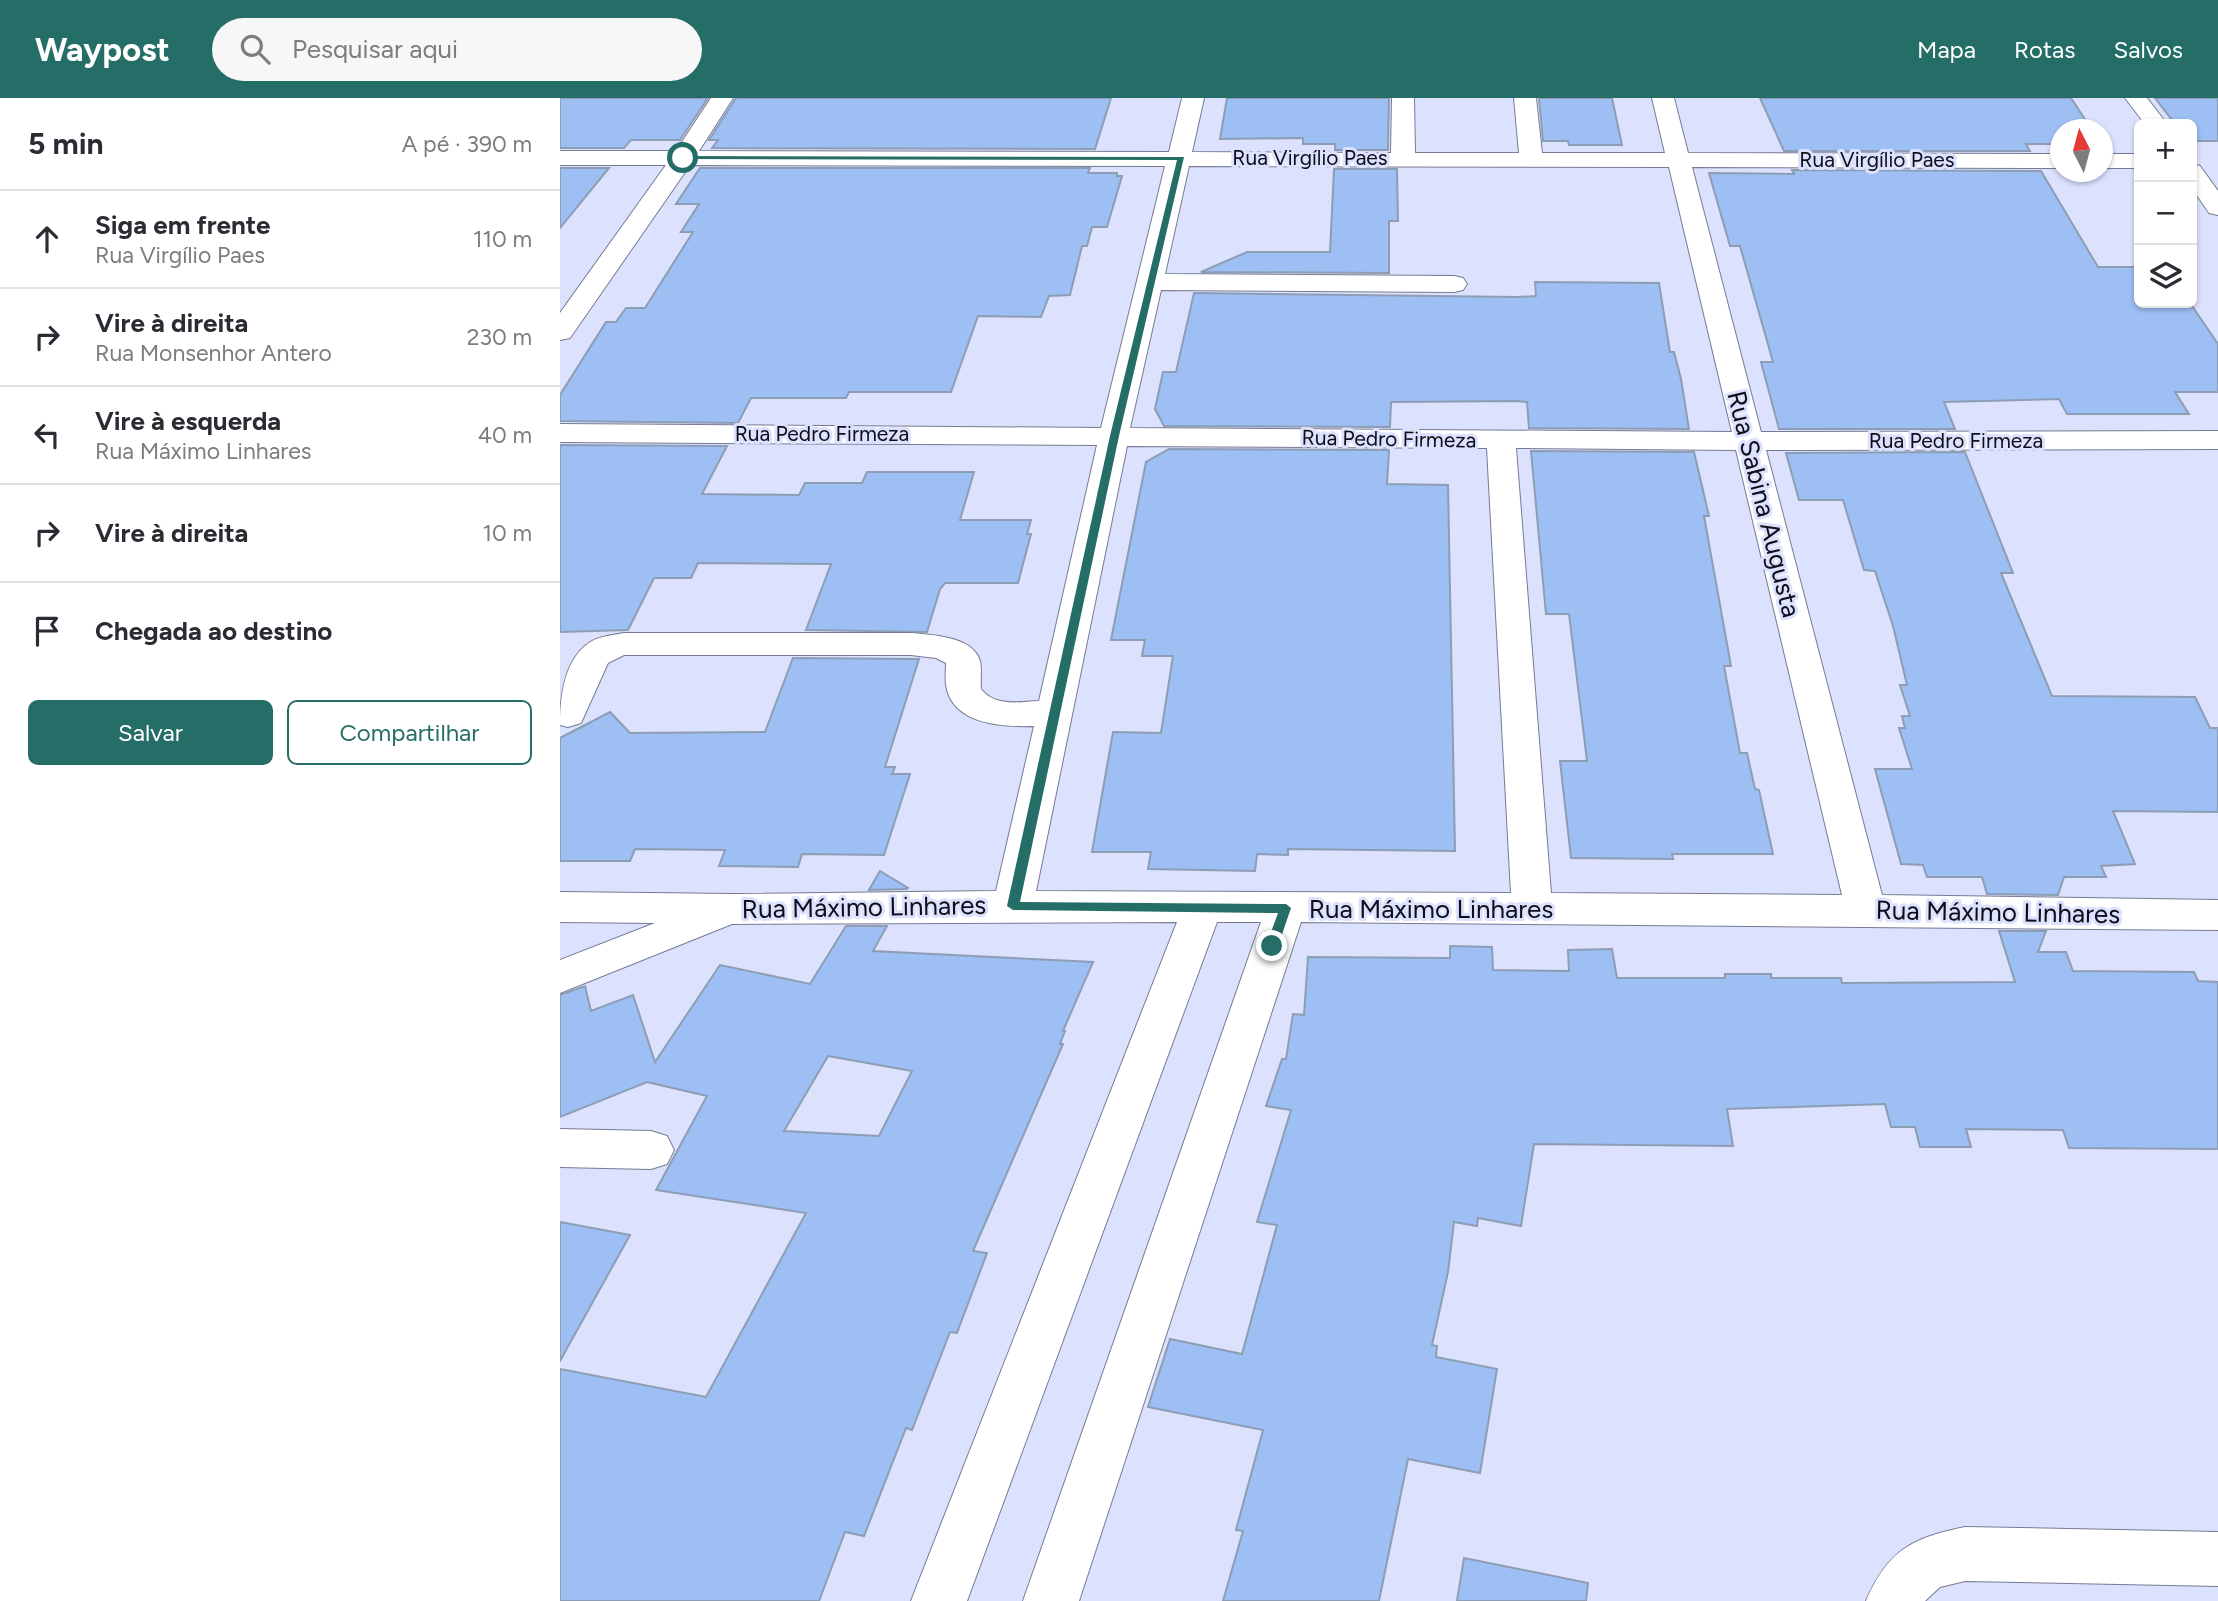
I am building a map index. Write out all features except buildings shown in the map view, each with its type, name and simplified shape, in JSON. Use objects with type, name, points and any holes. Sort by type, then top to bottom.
[{"type":"street","points":[[560,332],[722,98]]},
{"type":"street","points":[[1013,906],[1114,436],[1193,98]]},
{"type":"street","points":[[1403,98],[1403,158]]},
{"type":"street","points":[[1525,98],[1531,159]]},
{"type":"street","name":"Rua Sabina Augusta","points":[[1663,98],[1866,909]]},
{"type":"street","points":[[2136,98],[2152,119]]},
{"type":"street","name":"Rua Virgílio Paes","points":[[560,158],[2050,161]]},
{"type":"street","points":[[2113,161],[2134,161]]},
{"type":"street","points":[[2197,161],[2218,162]]},
{"type":"street","points":[[2197,178],[2218,208]]},
{"type":"street","points":[[1151,282],[1454,284]]},
{"type":"street","name":"Rua Pedro Firmeza","points":[[560,433],[1749,442],[2218,440]]},
{"type":"street","points":[[1501,440],[1532,909]]},
{"type":"street","points":[[568,715],[593,657],[606,648],[624,644],[937,646],[953,650],[961,657],[963,688],[969,700],[981,709],[999,713],[1053,713]]},
{"type":"street","name":"Rua Máximo Linhares","points":[[560,907],[1866,909],[2218,915]]},
{"type":"street","points":[[939,1601],[1202,908]]},
{"type":"street","points":[[1051,1601],[1286,908]]},
{"type":"street","points":[[560,978],[734,909]]},
{"type":"street","points":[[560,1148],[652,1150]]},
{"type":"street","points":[[1894,1601],[1912,1572],[1933,1561],[1965,1554],[2218,1559]]},
{"type":"route","points":[[683,158],[1181,158],[1114,436],[1013,906],[1286,908],[1272,946]]}]
